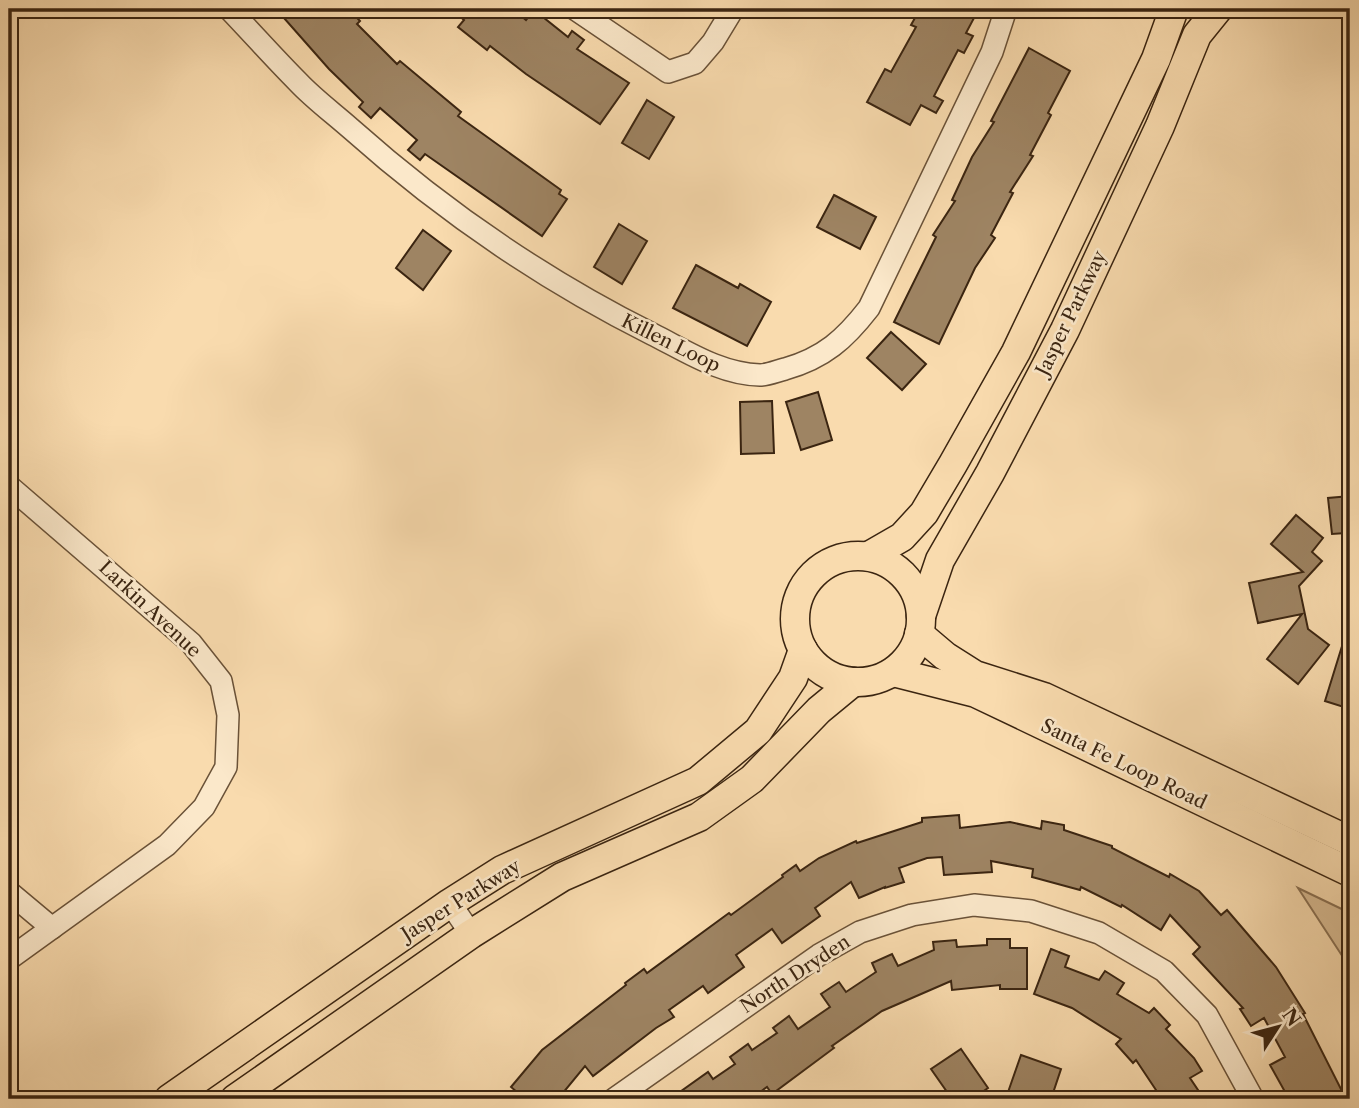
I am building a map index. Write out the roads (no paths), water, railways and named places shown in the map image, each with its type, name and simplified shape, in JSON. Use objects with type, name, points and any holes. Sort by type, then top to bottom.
[{"type":"main road","name":"Jasper Parkway","points":[[869,556],[902,537],[924,513],[1016,352],[1156,59],[1174,9]]},
{"type":"main road","name":"Jasper Parkway","points":[[920,625],[940,560],[990,473],[1065,330],[1160,126],[1197,35],[1218,9]]},
{"type":"main road","points":[[848,556],[869,556],[889,564],[905,577],[916,595],[920,625],[914,649],[904,662],[892,672],[874,680],[853,682],[834,677],[816,666],[803,650],[796,632],[794,611],[800,591],[812,575],[828,562],[848,556]]},
{"type":"main road","name":"Santa Fe Loop Road","points":[[920,625],[945,656],[975,675],[1044,697],[1350,841]]},
{"type":"main road","name":"Jasper Parkway","points":[[169,1099],[450,903],[502,870],[698,781],[758,731],[793,678],[803,650]]},
{"type":"main road","name":"Santa Fe Loop Road","points":[[892,672],[976,693],[1350,872]]},
{"type":"main road","name":"Jasper Parkway","points":[[235,1099],[471,934],[562,877],[699,817],[752,779],[819,710],[853,682]]},
{"type":"street","name":"Killen Loop","points":[[229,9],[300,84],[439,204],[555,282],[600,308],[725,370],[762,375],[798,366],[826,353],[851,332],[869,308],[992,52],[1006,9]]},
{"type":"street","points":[[575,9],[668,72],[695,63],[713,42],[733,9]]},
{"type":"street","name":"Larkin Avenue","points":[[9,486],[191,643],[221,681],[228,715],[226,767],[204,807],[167,845],[9,959]]},
{"type":"street","points":[[9,892],[52,928]]},
{"type":"street","points":[[450,903],[471,934]]},
{"type":"street","name":"North Dryden","points":[[614,1099],[820,954],[860,932],[912,915],[974,905],[1031,911],[1099,933],[1164,971],[1207,1014],[1253,1099]]}]
